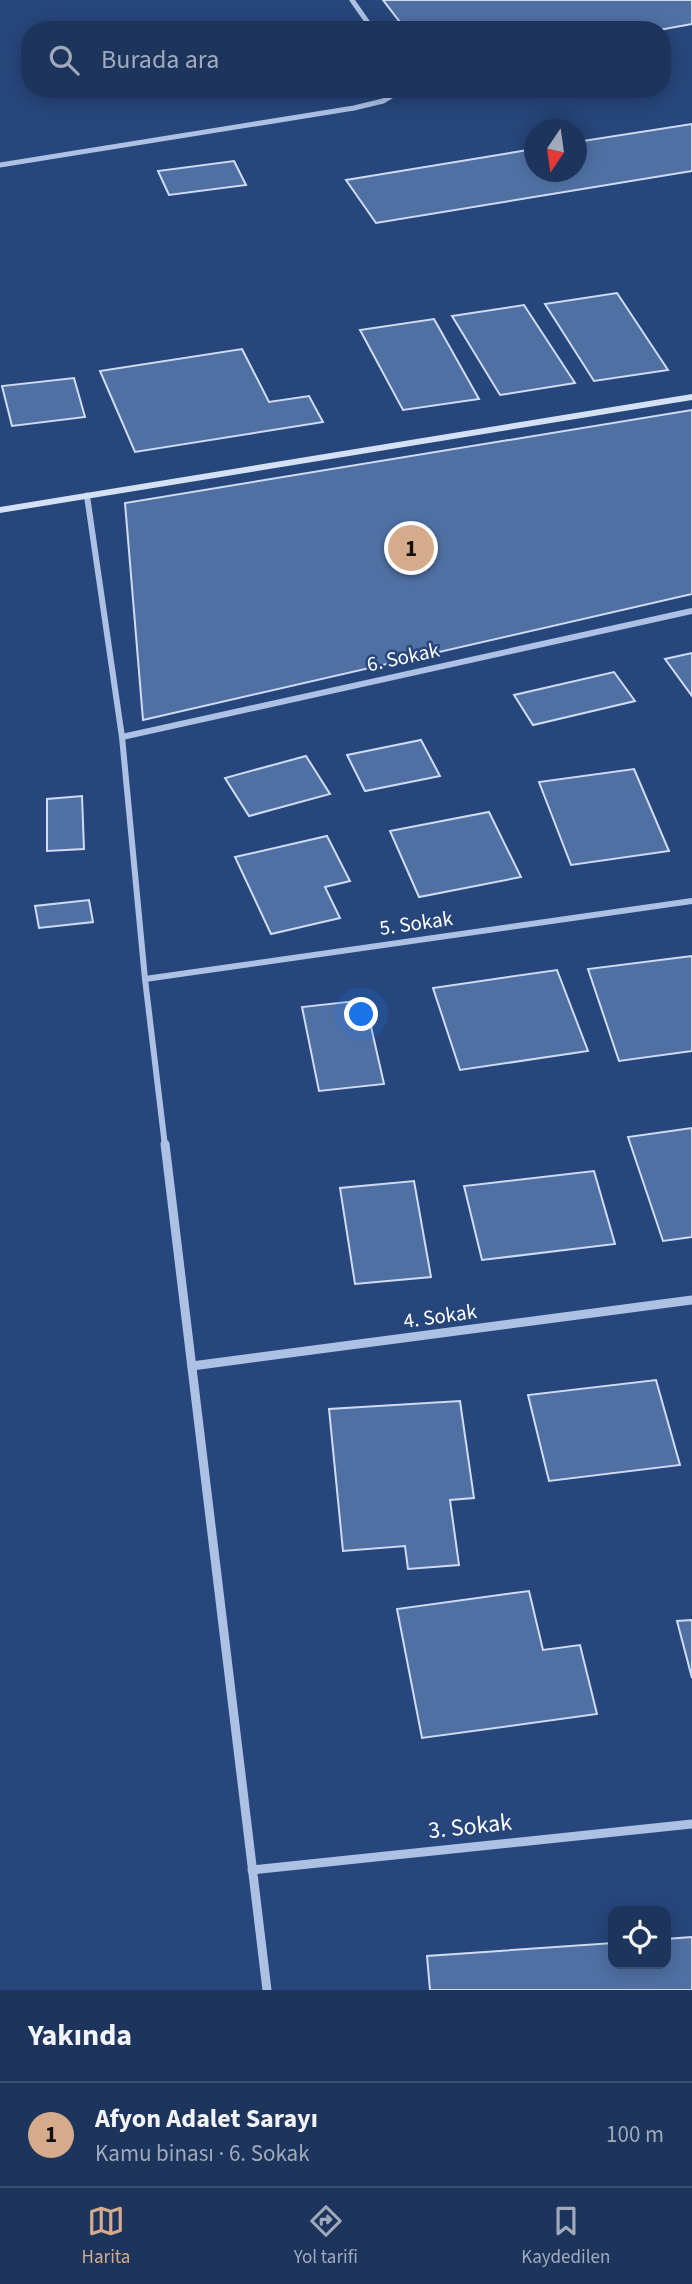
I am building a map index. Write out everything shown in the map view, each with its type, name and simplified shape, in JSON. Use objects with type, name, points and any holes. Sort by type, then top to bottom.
[{"type":"main road","points":[[0,510],[360,454],[692,397]]},
{"type":"street","points":[[352,0],[367,21]]},
{"type":"street","points":[[0,165],[354,108],[388,98]]},
{"type":"street","points":[[87,495],[122,737],[145,979],[267,1990]]},
{"type":"street","name":"6. Sokak","points":[[122,737],[692,611]]},
{"type":"street","name":"5. Sokak","points":[[145,979],[692,901]]},
{"type":"street","name":"4. Sokak","points":[[192,1366],[692,1300]]},
{"type":"street","name":"3. Sokak","points":[[252,1870],[692,1824]]},
{"type":"building","points":[[383,0],[692,0],[692,24],[671,28],[671,21],[399,21]]},
{"type":"building","points":[[692,124],[692,171],[376,223],[346,180],[524,151],[524,182],[587,182],[587,140]]},
{"type":"building","points":[[234,161],[246,185],[169,195],[158,171]]},
{"type":"building","points":[[617,293],[668,370],[594,381],[545,304]]},
{"type":"building","points":[[524,305],[575,383],[500,395],[452,316]]},
{"type":"building","points":[[434,319],[479,399],[403,410],[360,330]]},
{"type":"building","points":[[242,349],[269,402],[309,396],[323,422],[135,452],[100,371]]},
{"type":"building","points":[[74,378],[85,417],[12,426],[2,386]]},
{"type":"building","points":[[692,410],[692,594],[143,720],[125,503]]},
{"type":"building","points":[[692,653],[692,696],[665,659]]},
{"type":"building","points":[[614,672],[635,701],[533,725],[514,695]]},
{"type":"building","points":[[421,740],[440,776],[365,791],[347,755]]},
{"type":"building","points":[[306,756],[330,794],[249,816],[225,778]]},
{"type":"building","points":[[634,769],[669,851],[571,865],[539,782]]},
{"type":"building","points":[[82,796],[84,849],[47,851],[47,799]]},
{"type":"building","points":[[489,812],[521,877],[419,897],[390,831]]},
{"type":"building","points":[[327,836],[350,881],[325,887],[340,918],[271,934],[235,857]]},
{"type":"building","points":[[89,900],[93,922],[39,928],[35,906]]},
{"type":"building","points":[[692,956],[692,1051],[619,1061],[588,969]]},
{"type":"building","points":[[557,970],[588,1051],[460,1070],[433,988]]},
{"type":"building","points":[[365,1000],[384,1084],[319,1091],[302,1007]]},
{"type":"building","points":[[692,1128],[692,1237],[663,1241],[628,1137]]},
{"type":"building","points":[[594,1171],[615,1244],[482,1260],[464,1186]]},
{"type":"building","points":[[414,1181],[431,1277],[355,1284],[340,1188]]},
{"type":"building","points":[[656,1380],[680,1465],[549,1481],[528,1395]]},
{"type":"building","points":[[460,1401],[474,1498],[450,1500],[459,1565],[408,1569],[405,1546],[343,1551],[329,1409]]},
{"type":"building","points":[[529,1591],[543,1650],[580,1645],[597,1714],[422,1738],[397,1609]]},
{"type":"building","points":[[692,1620],[692,1678],[677,1621]]},
{"type":"building","points":[[692,1937],[692,1990],[430,1990],[427,1956],[608,1943],[608,1969],[671,1969],[671,1939]]},
{"type":"place","name":"Afyon Adalet Sarayı","points":[[411,548]]}]
